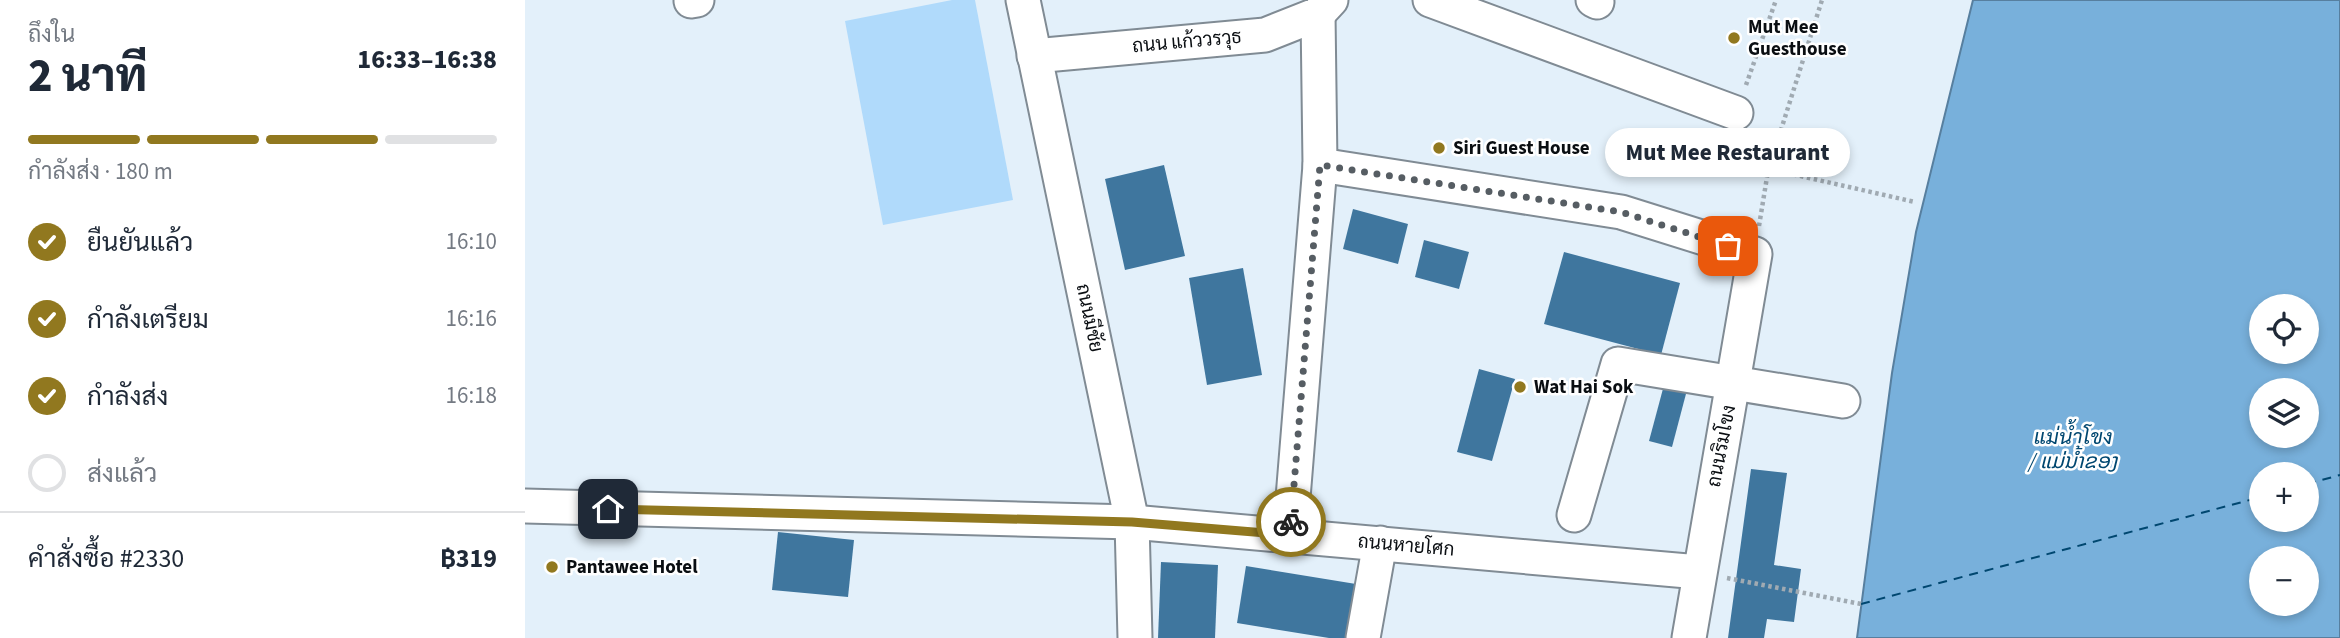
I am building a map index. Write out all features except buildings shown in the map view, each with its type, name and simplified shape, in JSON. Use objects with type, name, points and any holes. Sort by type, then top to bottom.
[{"type":"street","points":[[691,1],[697,0]]},
{"type":"street","name":"ถนนมีชัย","points":[[1023,0],[1132,522],[1135,638]]},
{"type":"street","points":[[1430,0],[1736,113]]},
{"type":"street","points":[[1290,535],[1320,165],[1324,7]]},
{"type":"street","name":"ถนน แก้ววรวุธ","points":[[1034,56],[1265,35],[1324,7]]},
{"type":"street","points":[[1320,165],[1621,212],[1755,254]]},
{"type":"street","name":"ถนนริมโขง","points":[[1689,638],[1755,254]]},
{"type":"street","points":[[1574,515],[1618,364],[1843,401]]},
{"type":"street","name":"ถนนหายโศก","points":[[525,506],[1132,522],[1699,572]]},
{"type":"street","points":[[1363,638],[1380,543]]},
{"type":"path","points":[[1755,254],[1768,171],[1822,0]]},
{"type":"path","points":[[1768,171],[1915,202]]},
{"type":"path","points":[[1699,572],[1861,604]]},
{"type":"shaded area","points":[[952,0],[975,0],[1013,200],[883,225],[845,21]]},
{"type":"water","name":"แม่น้ำโขง / ແມ່ນ້ຳຂອງ","points":[[1973,0],[2340,0],[2340,638],[1857,638],[1892,373],[1916,232]]},
{"type":"ferry route","points":[[2319,481],[2340,475]]},
{"type":"ferry route","points":[[1861,604],[2249,500]]},
{"type":"way so far","points":[[1291,522],[1320,165],[1621,212],[1728,246]]},
{"type":"place","name":"Mut Mee Guesthouse","points":[[1734,38]]},
{"type":"place","name":"Siri Guest House","points":[[1439,148]]},
{"type":"place","name":"Mut Mee Restaurant","points":[[1728,246]]},
{"type":"place","name":"Wat Hai Sok","points":[[1520,387]]},
{"type":"place","name":"Pantawee Hotel","points":[[552,567]]},
{"type":"route","points":[[608,509],[1132,522],[1290,535],[1291,522]]}]
